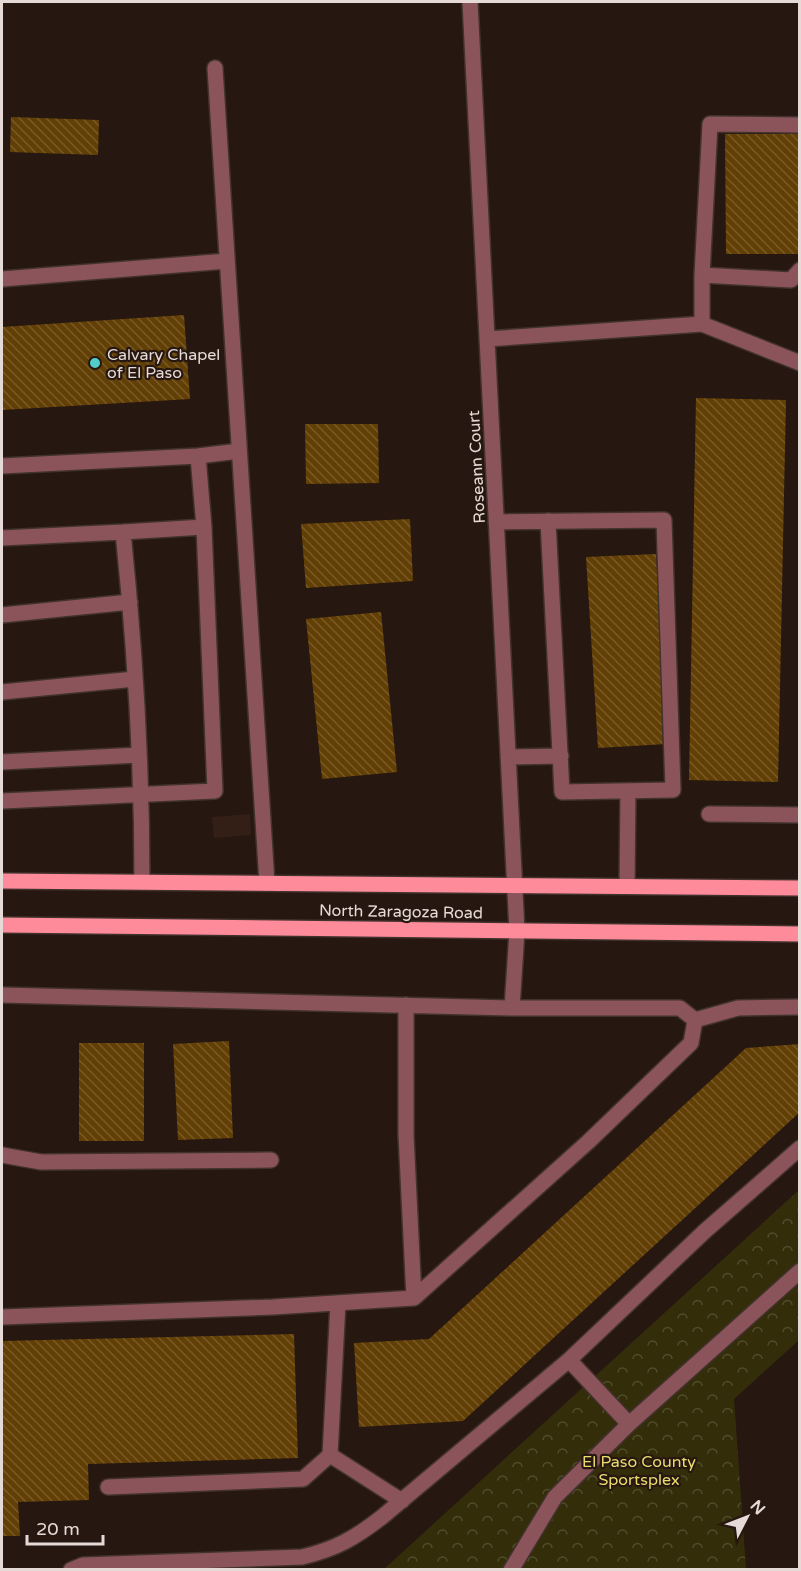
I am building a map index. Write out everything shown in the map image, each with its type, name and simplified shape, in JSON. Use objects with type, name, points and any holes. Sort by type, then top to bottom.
[{"type":"main road","name":"North Zaragoza Road","points":[[2,881],[800,888]]},
{"type":"main road","name":"North Zaragoza Road","points":[[2,925],[800,934]]},
{"type":"street","name":"Roseann Court","points":[[470,2],[517,931],[512,1008]]},
{"type":"street","points":[[215,68],[267,883]]},
{"type":"street","points":[[702,324],[702,275],[710,124],[800,125]]},
{"type":"street","points":[[2,279],[227,261]]},
{"type":"street","points":[[702,275],[797,279]]},
{"type":"street","points":[[487,339],[702,324],[800,363]]},
{"type":"street","points":[[2,466],[239,452]]},
{"type":"street","points":[[2,801],[215,791],[204,527],[198,456]]},
{"type":"street","points":[[496,522],[548,521],[664,520],[673,790],[562,792],[548,521]]},
{"type":"street","points":[[2,538],[204,527]]},
{"type":"street","points":[[123,532],[135,680],[141,794],[142,882]]},
{"type":"street","points":[[2,615],[130,602]]},
{"type":"street","points":[[2,692],[135,680]]},
{"type":"street","points":[[2,762],[139,755]]},
{"type":"street","points":[[508,757],[561,756]]},
{"type":"street","points":[[627,886],[628,791]]},
{"type":"street","points":[[709,814],[800,815]]},
{"type":"street","points":[[2,995],[512,1008],[680,1008],[695,1020]]},
{"type":"street","points":[[406,1005],[406,1135],[414,1298]]},
{"type":"street","points":[[695,1020],[738,1008],[800,1007]]},
{"type":"street","points":[[2,1317],[414,1298],[588,1142],[691,1043],[695,1020]]},
{"type":"street","points":[[71,1569],[82,1565],[302,1557],[330,1550],[356,1537],[569,1360],[705,1231],[800,1148]]},
{"type":"street","points":[[2,1155],[42,1162],[271,1160]]},
{"type":"street","points":[[511,1569],[555,1497],[629,1425],[800,1271]]},
{"type":"street","points":[[108,1487],[303,1479],[330,1455],[338,1303]]},
{"type":"street","points":[[569,1360],[629,1425]]},
{"type":"street","points":[[330,1455],[402,1501]]},
{"type":"shaded area","points":[[250,814],[251,835],[214,838],[212,817]]},
{"type":"green space","name":"El Paso County Sportsplex","points":[[799,1190],[799,1340],[734,1399],[746,1569],[383,1570]]},
{"type":"building","points":[[11,117],[99,120],[98,155],[10,152]]},
{"type":"building","points":[[725,134],[800,134],[800,254],[726,254]]},
{"type":"building","name":"Calvary Chapel of El Paso","points":[[184,315],[190,399],[2,410],[2,327]]},
{"type":"building","points":[[696,398],[786,400],[778,782],[689,780]]},
{"type":"building","points":[[305,424],[378,424],[379,483],[306,484]]},
{"type":"building","points":[[410,519],[413,581],[306,588],[301,524]]},
{"type":"building","points":[[656,554],[667,744],[598,748],[586,557]]},
{"type":"building","points":[[381,612],[397,772],[322,779],[306,619]]},
{"type":"building","points":[[229,1041],[233,1138],[178,1140],[173,1044]]},
{"type":"building","points":[[79,1043],[144,1043],[144,1141],[79,1141]]},
{"type":"building","points":[[800,1044],[800,1112],[463,1421],[359,1427],[354,1343],[429,1339],[746,1048]]},
{"type":"building","points":[[294,1334],[298,1458],[88,1464],[89,1500],[18,1502],[20,1536],[2,1536],[2,1341]]},
{"type":"place","name":"Calvary Chapel of El Paso","points":[[95,363]]}]
